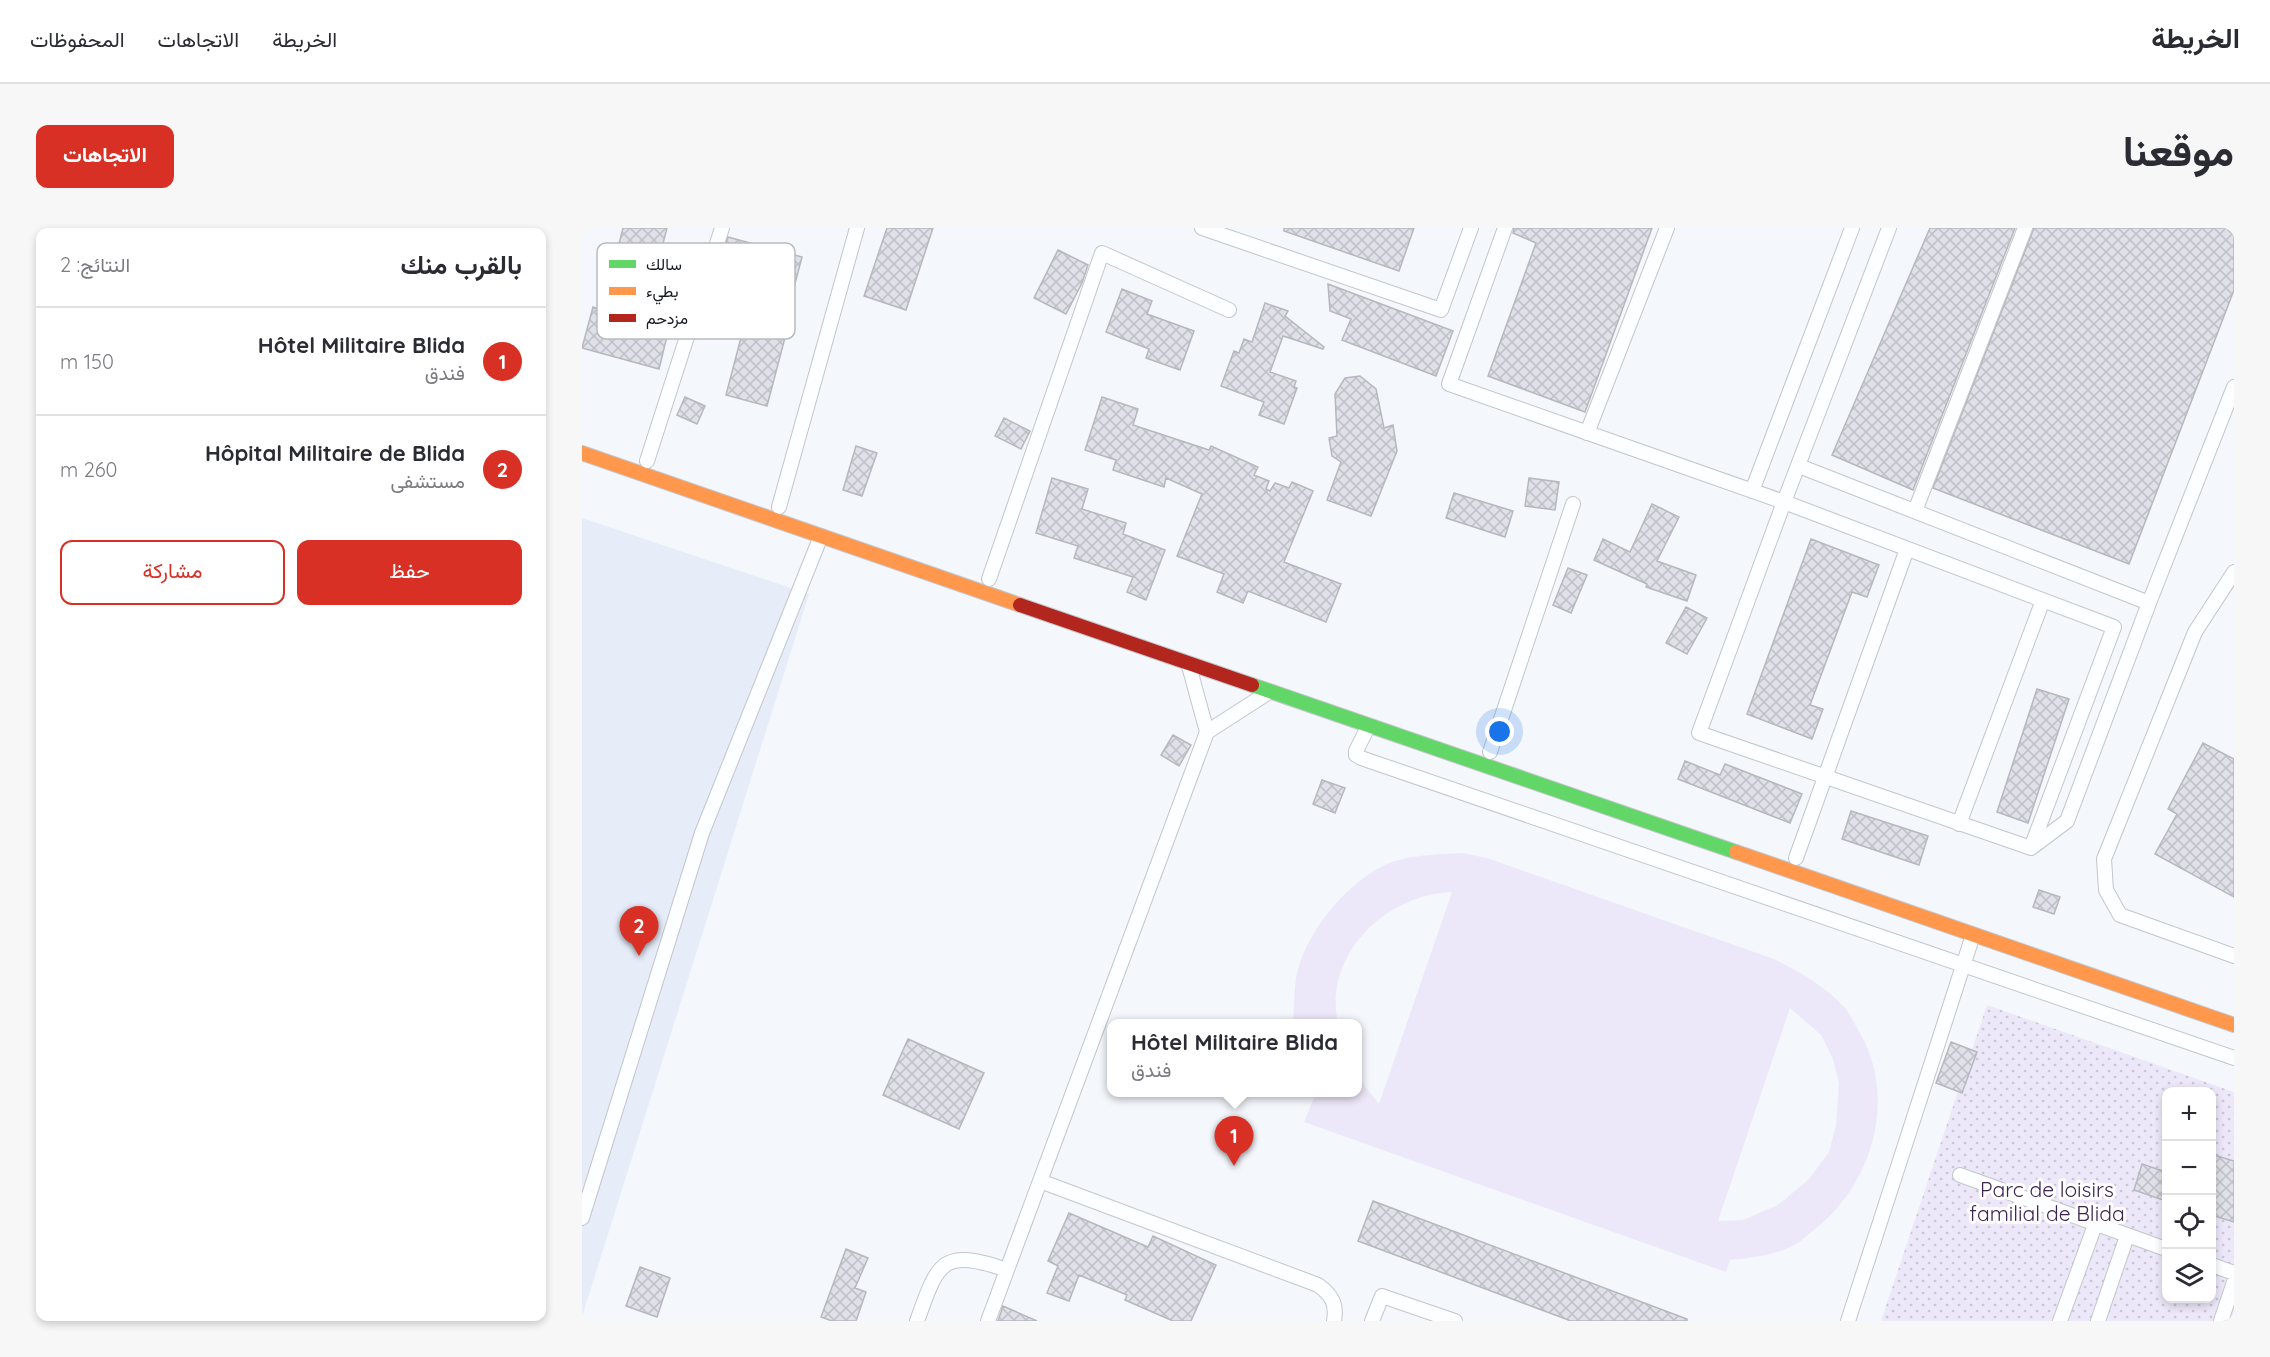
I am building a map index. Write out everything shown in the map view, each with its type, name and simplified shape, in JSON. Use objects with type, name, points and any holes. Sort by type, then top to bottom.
[{"type":"main road","points":[[582,438],[669,469]]},
{"type":"main road","points":[[582,453],[2234,1025]]},
{"type":"lane","points":[[717,243],[722,228]]},
{"type":"lane","points":[[779,507],[857,228]]},
{"type":"lane","points":[[1202,228],[1441,310],[1471,228]]},
{"type":"lane","points":[[1505,228],[1449,384],[1784,502],[2114,627],[2031,848]]},
{"type":"lane","points":[[1587,433],[1667,228]]},
{"type":"lane","points":[[1752,491],[1852,228]]},
{"type":"lane","points":[[1889,228],[1699,733],[2031,848]]},
{"type":"lane","points":[[1915,511],[2025,228]]},
{"type":"lane","points":[[989,579],[1102,253],[1228,310]]},
{"type":"lane","points":[[647,461],[686,339]]},
{"type":"lane","points":[[2031,848],[2067,821],[2234,387]]},
{"type":"lane","points":[[1798,466],[2149,603]]},
{"type":"lane","points":[[1490,752],[1573,504]]},
{"type":"lane","points":[[582,1218],[702,833],[821,536]]},
{"type":"lane","points":[[1796,858],[1907,549]]},
{"type":"lane","points":[[2234,572],[2195,632],[2104,859],[2106,890],[2120,915],[2234,956]]},
{"type":"lane","points":[[1959,824],[2043,600]]},
{"type":"lane","points":[[988,1321],[1207,732],[1188,664]]},
{"type":"lane","points":[[1207,732],[1268,692]]},
{"type":"lane","points":[[1368,727],[1356,752],[1361,759],[2234,1058]]},
{"type":"lane","points":[[1848,1321],[1973,935]]},
{"type":"lane","points":[[1960,1174],[2162,1248]]},
{"type":"lane","points":[[1040,1181],[1318,1284],[1334,1300],[1336,1310],[1334,1321]]},
{"type":"lane","points":[[2060,1321],[2095,1225]]},
{"type":"lane","points":[[2098,1321],[2127,1236]]},
{"type":"lane","points":[[917,1321],[932,1278],[940,1268],[958,1260],[972,1260],[1007,1270]]},
{"type":"lane","points":[[2216,1267],[2234,1272]]},
{"type":"lane","points":[[2221,1321],[2234,1282]]},
{"type":"lane","points":[[1372,1321],[1382,1296],[1455,1321]]},
{"type":"shaded area","points":[[582,518],[809,594],[582,1317]]},
{"type":"green space","points":[[1462,853],[1487,858],[1774,959],[1812,980],[1829,993],[1845,1008],[1859,1031],[1871,1057],[1877,1084],[1877,1111],[1873,1138],[1864,1164],[1851,1189],[1834,1211],[1814,1230],[1789,1248],[1756,1257],[1730,1260],[1726,1272],[1304,1122],[1314,1097],[1362,1097],[1362,1082],[1379,1104],[1452,892],[1428,895],[1404,904],[1383,916],[1365,933],[1350,952],[1340,974],[1336,998],[1338,1019],[1293,1019],[1296,978],[1307,945],[1327,914],[1353,887],[1381,867],[1399,860]],"holes":[[[1790,1008],[1821,1035],[1833,1059],[1839,1083],[1836,1125],[1829,1152],[1809,1179],[1778,1205],[1743,1220],[1718,1221]]]},
{"type":"green space","name":"Parc de loisirs familial de Blida","points":[[1987,1005],[2234,1092],[2234,1321],[1881,1321]]},
{"type":"building","points":[[623,228],[667,228],[663,243],[619,243]]},
{"type":"building","points":[[887,228],[933,228],[906,310],[864,296]]},
{"type":"building","points":[[1284,228],[1414,228],[1399,271],[1284,231]]},
{"type":"building","points":[[1514,228],[1652,228],[1585,412],[1488,376],[1536,243],[1513,233]]},
{"type":"building","points":[[1930,228],[2015,228],[1913,490],[1832,455]]},
{"type":"building","points":[[2034,228],[2234,228],[2234,290],[2129,564],[1933,488]]},
{"type":"building","points":[[728,237],[750,243],[726,243]]},
{"type":"building","points":[[1058,250],[1088,265],[1082,283],[1066,314],[1034,298]]},
{"type":"building","points":[[795,255],[802,257],[795,284]]},
{"type":"building","points":[[1328,284],[1453,331],[1436,376],[1342,340],[1351,319],[1330,311]]},
{"type":"building","points":[[1122,289],[1152,301],[1147,314],[1194,331],[1180,370],[1146,358],[1149,349],[1106,332]]},
{"type":"building","points":[[1265,303],[1288,311],[1285,316],[1324,347],[1323,349],[1283,336],[1270,372],[1296,381],[1294,387],[1297,388],[1284,424],[1259,415],[1264,402],[1221,386],[1234,351],[1239,353],[1244,339],[1252,342]]},
{"type":"building","points":[[593,307],[597,308],[597,339],[666,339],[659,369],[582,348]]},
{"type":"building","points":[[741,339],[785,339],[767,406],[726,395]]},
{"type":"building","points":[[1360,376],[1376,389],[1384,428],[1393,425],[1397,451],[1371,516],[1327,500],[1341,462],[1332,456],[1329,438],[1337,436],[1335,394],[1345,378]]},
{"type":"building","points":[[685,397],[705,406],[697,424],[677,415]]},
{"type":"building","points":[[1102,397],[1138,409],[1133,425],[1209,450],[1211,446],[1258,467],[1254,475],[1269,481],[1266,489],[1270,491],[1275,483],[1289,488],[1292,482],[1313,491],[1284,562],[1341,584],[1326,622],[1248,591],[1243,603],[1217,592],[1224,574],[1177,556],[1202,494],[1166,478],[1164,487],[1113,470],[1116,460],[1085,450]]},
{"type":"building","points":[[1004,418],[1030,431],[1021,449],[995,436]]},
{"type":"building","points":[[856,446],[877,453],[862,496],[843,490]]},
{"type":"building","points":[[1052,478],[1088,489],[1082,509],[1126,523],[1123,534],[1165,550],[1146,600],[1127,592],[1133,577],[1074,558],[1078,546],[1036,533]]},
{"type":"building","points":[[1529,478],[1559,482],[1555,510],[1525,506]]},
{"type":"building","points":[[1454,493],[1513,511],[1505,537],[1446,518]]},
{"type":"building","points":[[1652,504],[1679,517],[1657,561],[1696,575],[1687,601],[1646,587],[1647,584],[1594,560],[1603,539],[1630,552]]},
{"type":"building","points":[[1811,539],[1879,565],[1867,597],[1852,592],[1810,705],[1823,709],[1812,739],[1747,714]]},
{"type":"building","points":[[1568,568],[1587,575],[1571,613],[1553,605]]},
{"type":"building","points":[[1686,607],[1707,618],[1687,654],[1666,643]]},
{"type":"building","points":[[2037,689],[2069,699],[2028,823],[1997,812]]},
{"type":"building","points":[[1173,735],[1191,745],[1179,766],[1161,755]]},
{"type":"building","points":[[2203,743],[2234,759],[2234,897],[2155,854],[2177,814],[2168,809]]},
{"type":"building","points":[[1685,761],[1720,775],[1725,764],[1802,794],[1790,823],[1678,779]]},
{"type":"building","points":[[1322,780],[1345,788],[1335,813],[1313,804]]},
{"type":"building","points":[[1851,811],[1928,836],[1919,865],[1842,839]]},
{"type":"building","points":[[2039,890],[2060,897],[2054,914],[2033,907]]},
{"type":"building","points":[[908,1039],[984,1073],[959,1129],[883,1095]]},
{"type":"building","points":[[1951,1042],[1977,1052],[1962,1093],[1936,1083]]},
{"type":"building","points":[[2216,1156],[2234,1161],[2234,1222],[2216,1217]]},
{"type":"building","points":[[2142,1164],[2162,1171],[2162,1200],[2134,1190]]},
{"type":"building","points":[[1373,1201],[1687,1319],[1687,1321],[1571,1321],[1358,1241]]},
{"type":"building","points":[[1069,1213],[1148,1247],[1153,1236],[1216,1265],[1191,1321],[1173,1321],[1125,1300],[1127,1295],[1079,1275],[1069,1301],[1047,1293],[1058,1266],[1048,1261]]},
{"type":"building","points":[[846,1249],[868,1258],[855,1288],[866,1292],[856,1321],[832,1321],[821,1317]]},
{"type":"building","points":[[640,1267],[670,1278],[657,1317],[626,1306]]},
{"type":"building","points":[[1003,1306],[1037,1321],[998,1321]]},
{"type":"traffic: fast","points":[[1252,685],[1736,852]]},
{"type":"traffic: slow","points":[[582,453],[1020,605]]},
{"type":"traffic: slow","points":[[1736,852],[2234,1025]]},
{"type":"traffic: jam","points":[[1020,605],[1252,685]]},
{"type":"place","name":"Hôpital Militaire de Blida","points":[[639,956]]},
{"type":"place","name":"Hôtel Militaire Blida","points":[[1234,1166]]}]
